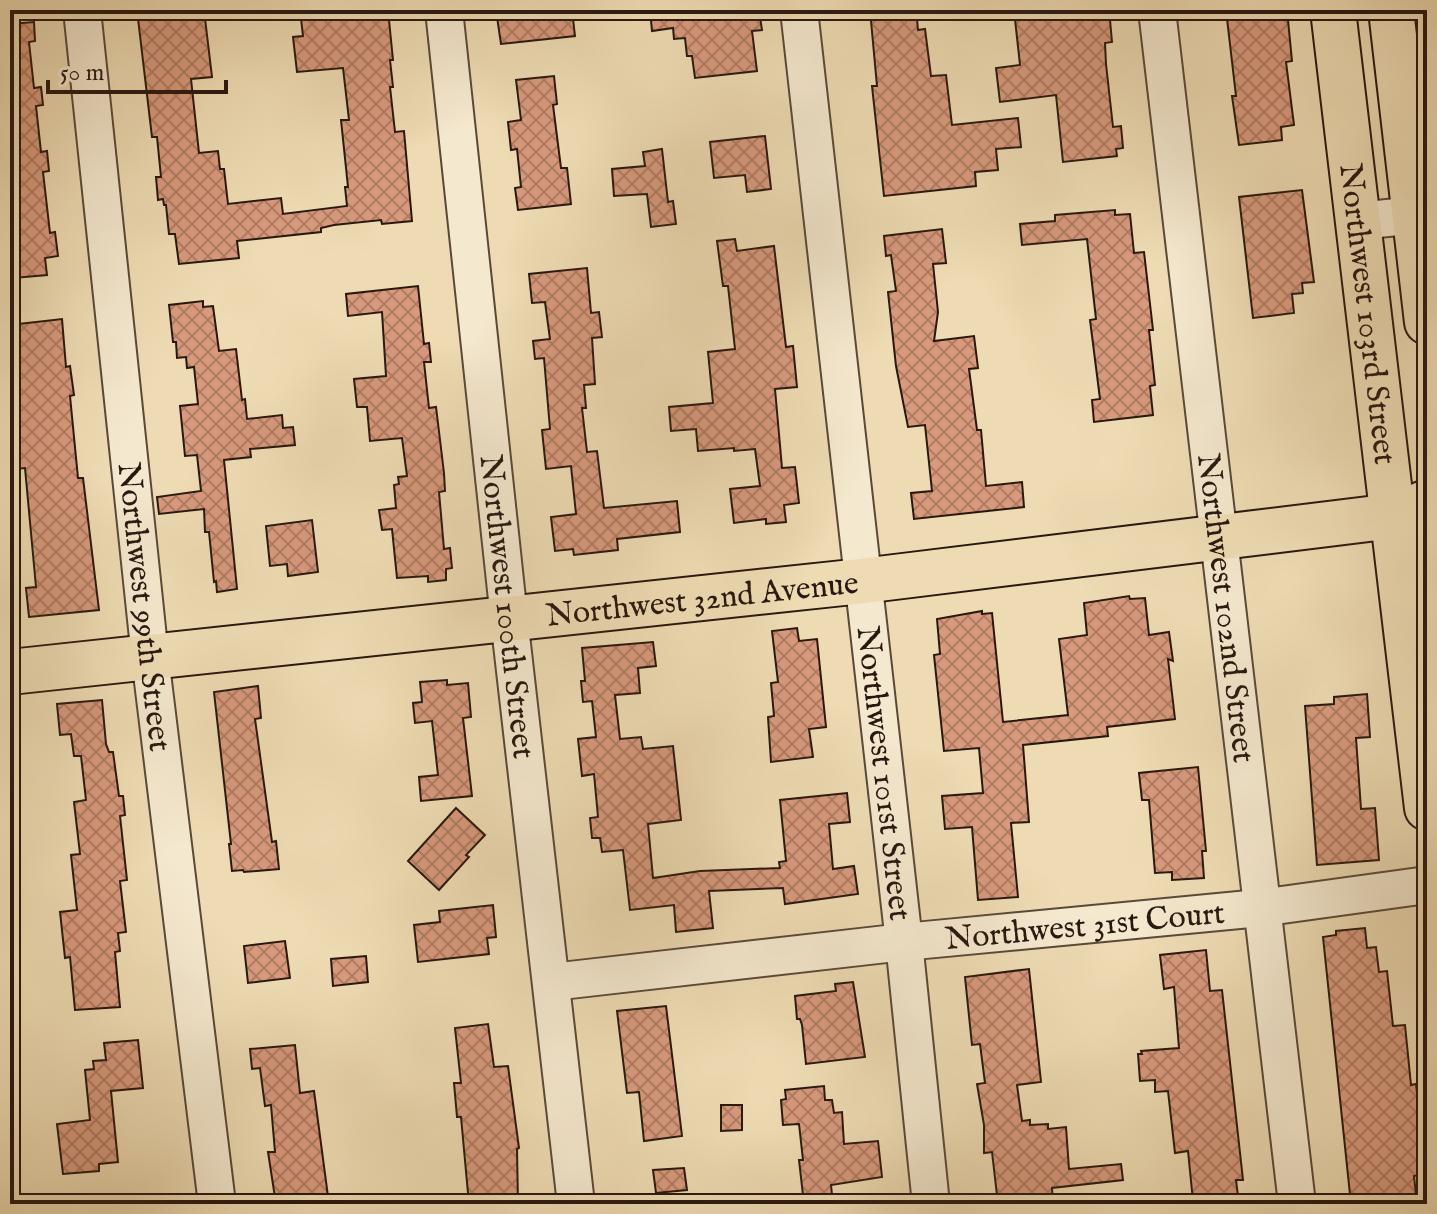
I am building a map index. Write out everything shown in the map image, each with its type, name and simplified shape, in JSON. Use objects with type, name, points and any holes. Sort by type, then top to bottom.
[{"type":"main road","name":"Northwest 103rd Street","points":[[1333,10],[1358,221],[1416,515],[1427,808]]},
{"type":"main road","name":"Northwest 103rd Street","points":[[1391,10],[1421,214],[1427,322]]},
{"type":"main road","name":"Northwest 32nd Avenue","points":[[10,672],[862,581],[1216,536],[1416,515]]},
{"type":"street","name":"Northwest 99th Street","points":[[82,10],[150,657],[217,1204]]},
{"type":"street","name":"Northwest 100th Street","points":[[444,10],[576,1204]]},
{"type":"street","name":"Northwest 101st Street","points":[[799,10],[931,1204]]},
{"type":"street","name":"Northwest 102nd Street","points":[[1157,10],[1216,536],[1297,1204]]},
{"type":"street","points":[[1358,221],[1421,214]]},
{"type":"street","name":"Northwest 31st Court","points":[[552,982],[904,942],[1260,908],[1427,885]]},
{"type":"building","points":[[137,10],[204,10],[212,77],[191,79],[199,153],[218,151],[220,169],[224,169],[228,204],[281,198],[283,214],[347,206],[341,120],[349,120],[343,68],[297,72],[293,37],[303,36],[300,10],[388,10],[393,60],[390,60],[393,87],[390,87],[395,132],[404,131],[412,221],[382,224],[381,220],[334,225],[321,228],[321,232],[237,241],[239,258],[179,264],[175,234],[169,234],[166,205],[163,199],[158,200],[156,177],[161,177],[157,137],[152,137]]},
{"type":"building","points":[[572,10],[575,36],[501,44],[497,17]]},
{"type":"building","points":[[650,10],[759,10],[762,30],[752,31],[757,71],[695,78],[692,56],[687,56],[685,38],[674,39],[673,28],[652,31]]},
{"type":"building","points":[[870,10],[910,10],[911,20],[917,19],[918,30],[925,29],[931,76],[946,75],[952,125],[1018,118],[1021,147],[996,149],[998,170],[975,172],[976,186],[884,196],[872,86],[877,86]]},
{"type":"building","points":[[1014,10],[1101,10],[1102,20],[1110,20],[1112,42],[1105,43],[1106,64],[1113,127],[1121,126],[1123,148],[1116,149],[1117,156],[1063,162],[1056,95],[1000,102],[996,68],[1020,65]]},
{"type":"building","points":[[1226,10],[1287,10],[1292,61],[1286,62],[1294,125],[1281,127],[1282,140],[1239,145]]},
{"type":"building","points":[[34,22],[35,41],[29,42],[34,88],[41,87],[43,105],[36,106],[41,152],[47,151],[49,171],[43,172],[50,233],[55,232],[58,256],[45,258],[47,275],[14,278],[10,244],[10,24]]},
{"type":"building","points":[[554,76],[557,104],[553,105],[561,168],[567,168],[571,204],[518,210],[515,188],[521,187],[517,149],[511,150],[508,122],[521,120],[516,80]]},
{"type":"building","points":[[765,136],[771,189],[747,192],[745,175],[714,178],[710,142]]},
{"type":"building","points":[[662,149],[668,202],[673,201],[676,224],[651,227],[647,194],[614,196],[612,169],[645,166],[643,152]]},
{"type":"building","points":[[1302,190],[1314,282],[1302,283],[1303,293],[1292,294],[1294,313],[1253,318],[1239,197]]},
{"type":"building","points":[[1115,210],[1115,215],[1130,214],[1134,253],[1144,252],[1153,330],[1149,330],[1155,385],[1150,386],[1153,415],[1094,422],[1092,400],[1100,399],[1090,320],[1096,319],[1087,239],[1022,245],[1020,224],[1055,221],[1055,215]]},
{"type":"building","points":[[942,229],[946,263],[933,264],[938,312],[934,341],[974,336],[978,368],[969,369],[977,430],[981,430],[986,486],[1022,482],[1024,507],[914,519],[911,493],[932,491],[925,425],[908,427],[896,366],[888,292],[896,291],[891,255],[886,256],[884,236]]},
{"type":"building","points":[[735,239],[737,251],[774,246],[786,347],[793,346],[797,387],[775,389],[782,468],[795,467],[799,503],[784,505],[786,522],[766,524],[766,519],[734,523],[730,489],[760,486],[755,449],[698,451],[696,429],[671,431],[669,407],[713,403],[708,352],[735,349],[728,286],[723,286],[717,241]]},
{"type":"building","points":[[587,268],[591,313],[599,312],[602,337],[592,338],[595,384],[584,385],[586,408],[582,408],[587,452],[597,451],[604,508],[677,501],[680,532],[617,539],[618,550],[574,555],[573,549],[555,551],[551,517],[576,514],[571,466],[546,469],[542,430],[550,429],[544,358],[535,359],[533,341],[550,339],[545,302],[532,303],[529,274]]},
{"type":"building","points":[[418,286],[424,344],[429,343],[431,362],[424,362],[429,408],[436,407],[444,473],[445,491],[439,492],[444,549],[450,548],[452,568],[446,569],[446,580],[428,582],[428,576],[397,578],[392,529],[382,530],[379,510],[396,508],[394,485],[399,484],[398,477],[407,476],[402,438],[370,441],[367,407],[357,407],[354,379],[386,376],[382,312],[348,316],[346,294]]},
{"type":"building","points":[[203,301],[203,307],[213,306],[219,351],[236,349],[247,419],[282,415],[283,428],[293,427],[295,445],[250,449],[251,457],[224,460],[237,589],[217,592],[209,532],[205,532],[204,509],[159,514],[157,497],[201,491],[197,455],[185,456],[180,406],[198,404],[194,367],[187,368],[186,357],[177,358],[169,305]]},
{"type":"building","points":[[62,319],[66,367],[70,366],[74,395],[70,396],[78,478],[83,478],[99,610],[29,617],[26,588],[36,587],[25,468],[15,469],[11,431],[19,430],[10,373],[10,325]]},
{"type":"building","points":[[312,520],[318,572],[288,576],[287,564],[270,566],[266,526]]},
{"type":"building","points":[[1129,596],[1130,599],[1145,598],[1149,635],[1169,632],[1173,661],[1168,659],[1175,719],[1107,727],[1108,736],[1023,745],[1029,822],[1011,823],[1018,897],[978,900],[972,827],[945,829],[942,796],[983,793],[979,748],[944,751],[934,655],[940,654],[937,619],[982,611],[982,614],[992,613],[1003,722],[1068,715],[1059,639],[1087,635],[1084,603]]},
{"type":"building","points":[[797,628],[799,641],[817,639],[826,727],[809,729],[813,757],[771,762],[768,717],[774,716],[771,683],[778,682],[772,631]]},
{"type":"building","points":[[653,642],[656,666],[638,668],[640,693],[615,695],[620,739],[641,737],[643,749],[673,746],[681,820],[648,824],[653,878],[700,871],[780,868],[779,862],[786,861],[780,800],[847,793],[850,822],[829,824],[833,869],[854,866],[858,894],[785,904],[783,888],[709,891],[713,928],[676,932],[674,905],[630,910],[623,850],[602,852],[600,838],[592,838],[590,818],[598,817],[594,774],[582,776],[578,739],[596,737],[592,701],[583,702],[582,648]]},
{"type":"building","points":[[447,680],[447,685],[468,683],[471,717],[463,718],[472,796],[421,801],[419,777],[438,775],[432,721],[415,723],[413,703],[422,702],[420,682]]},
{"type":"building","points":[[258,686],[261,718],[255,719],[272,842],[276,841],[279,869],[232,871],[214,692]]},
{"type":"building","points":[[1367,694],[1370,737],[1356,738],[1361,809],[1375,808],[1379,860],[1317,865],[1305,706],[1334,704],[1334,697]]},
{"type":"building","points":[[102,700],[106,744],[109,752],[113,752],[125,815],[120,816],[127,880],[120,881],[126,932],[118,933],[120,951],[115,952],[120,1007],[75,1010],[70,957],[65,958],[60,912],[77,910],[71,855],[80,854],[74,802],[86,800],[81,756],[74,756],[71,734],[60,735],[57,704]]},
{"type":"building","points":[[1198,767],[1206,851],[1202,851],[1204,878],[1172,880],[1172,872],[1155,873],[1149,800],[1142,800],[1139,773]]},
{"type":"building","points":[[456,808],[485,835],[439,890],[408,861]]},
{"type":"building","points":[[493,905],[496,937],[487,938],[489,954],[418,962],[414,925],[440,922],[439,911]]},
{"type":"building","points":[[1365,928],[1367,948],[1376,947],[1379,972],[1387,971],[1393,1026],[1405,1025],[1411,1085],[1416,1084],[1422,1137],[1427,1136],[1427,1174],[1414,1176],[1417,1204],[1351,1204],[1323,937],[1336,935],[1336,931]]},
{"type":"building","points":[[285,941],[290,978],[248,983],[244,946]]},
{"type":"building","points":[[1206,950],[1210,991],[1222,990],[1243,1180],[1236,1180],[1238,1196],[1193,1201],[1188,1151],[1175,1153],[1168,1091],[1155,1092],[1155,1080],[1140,1081],[1138,1054],[1142,1054],[1141,1051],[1179,1048],[1174,987],[1164,989],[1160,955]]},
{"type":"building","points":[[366,956],[368,982],[333,986],[331,959]]},
{"type":"building","points":[[1029,969],[1041,1082],[1017,1085],[1022,1121],[1030,1120],[1030,1125],[1048,1124],[1048,1129],[1066,1127],[1069,1169],[1121,1164],[1123,1180],[1052,1188],[1053,1204],[998,1204],[992,1152],[984,1153],[984,1125],[977,1084],[985,1083],[980,1044],[972,1045],[965,977]]},
{"type":"building","points":[[853,982],[865,1057],[806,1064],[795,996],[836,991],[835,984]]},
{"type":"building","points":[[666,1006],[682,1136],[644,1141],[639,1092],[627,1093],[617,1011]]},
{"type":"building","points":[[488,1024],[494,1067],[508,1066],[519,1148],[518,1204],[469,1204],[461,1117],[457,1117],[454,1083],[461,1083],[455,1028]]},
{"type":"building","points":[[138,1040],[143,1088],[111,1091],[118,1162],[99,1164],[99,1171],[63,1174],[57,1124],[90,1120],[85,1070],[94,1069],[93,1061],[106,1060],[104,1043]]},
{"type":"building","points":[[295,1045],[300,1093],[314,1091],[329,1204],[276,1204],[268,1152],[275,1152],[271,1105],[265,1106],[260,1068],[252,1069],[250,1049]]},
{"type":"building","points":[[824,1086],[825,1100],[832,1100],[834,1113],[842,1112],[844,1144],[878,1141],[882,1177],[831,1185],[833,1204],[804,1204],[799,1124],[783,1125],[781,1100],[786,1099],[785,1090]]},
{"type":"building","points":[[721,1105],[742,1105],[742,1130],[721,1131]]},
{"type":"building","points":[[684,1168],[687,1190],[656,1193],[653,1170]]}]
